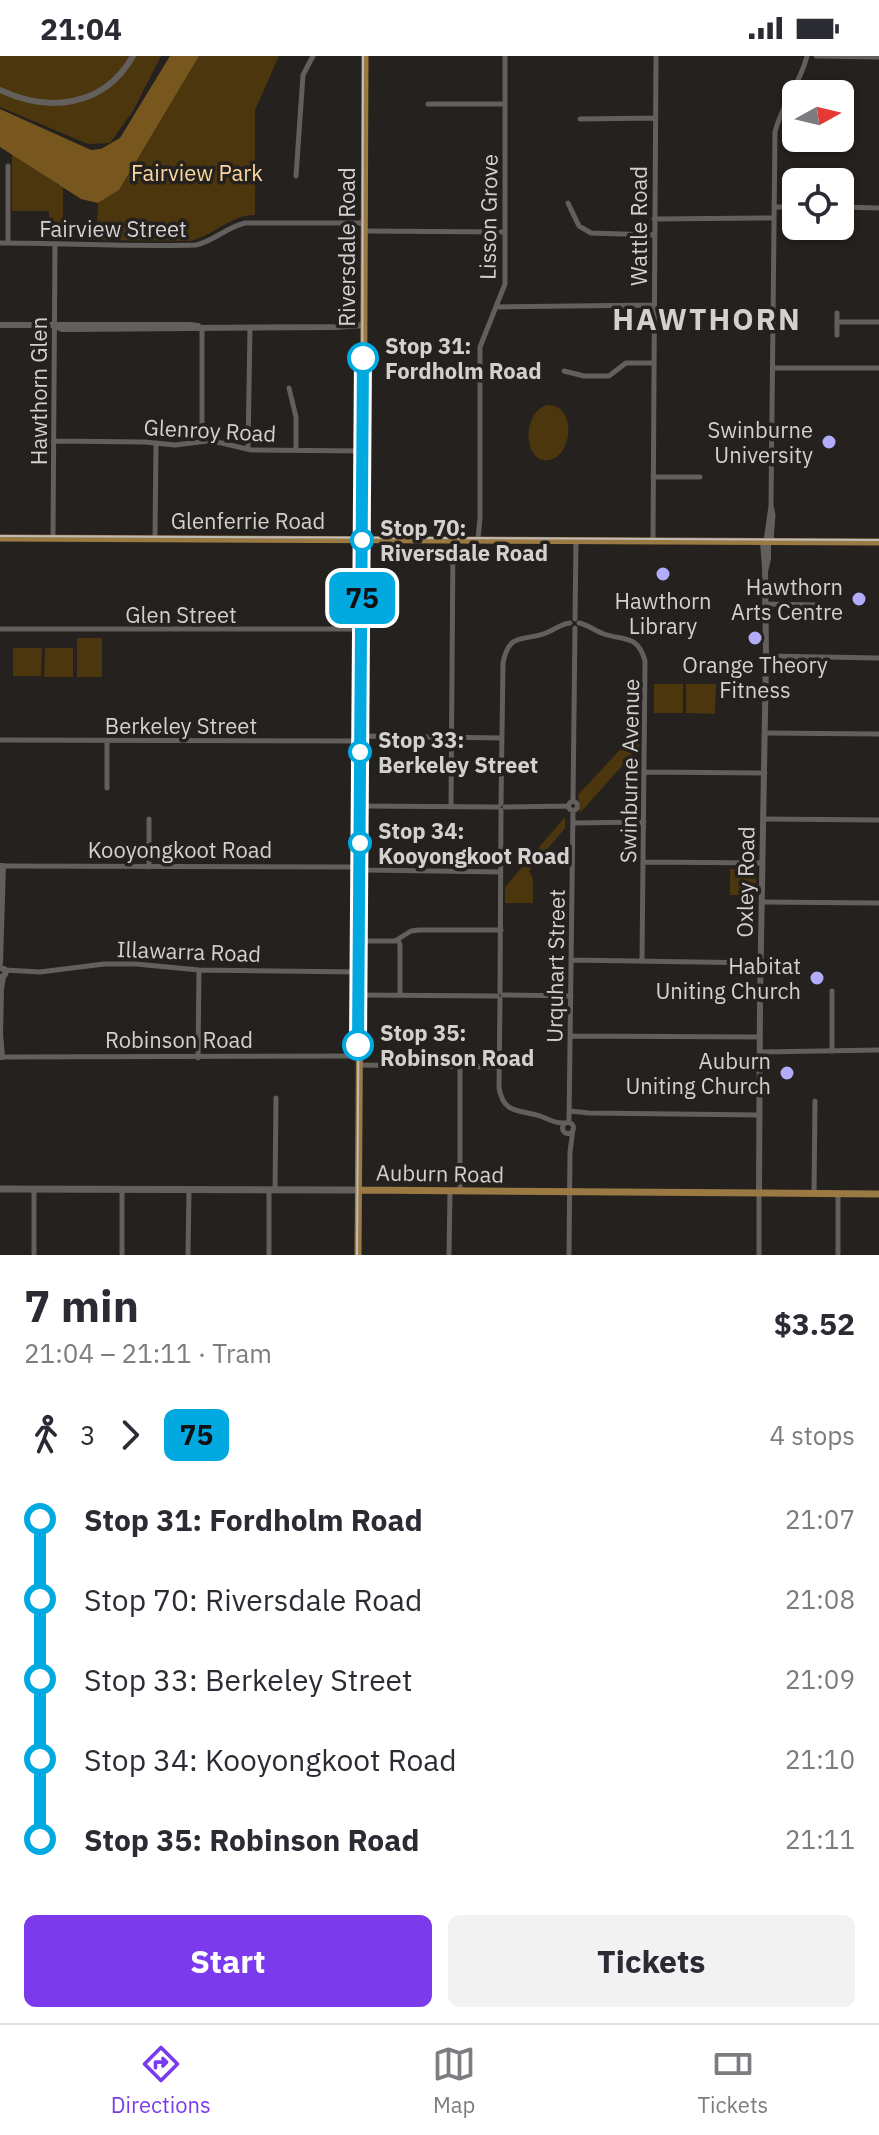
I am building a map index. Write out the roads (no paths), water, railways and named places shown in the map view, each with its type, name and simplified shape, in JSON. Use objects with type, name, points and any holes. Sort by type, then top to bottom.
[{"type":"main road","name":"Riversdale Road","points":[[358,1255],[365,56]]},
{"type":"main road","name":"Glenferrie Road","points":[[0,538],[879,542]]},
{"type":"main road","name":"Auburn Road","points":[[0,1189],[879,1194]]},
{"type":"street","points":[[0,90],[40,104],[72,102],[92,95],[112,82],[133,56]]},
{"type":"street","points":[[296,176],[303,75],[313,56]]},
{"type":"street","name":"Lisson Grove","points":[[480,539],[480,347],[505,284],[505,56]]},
{"type":"street","name":"Wattle Road","points":[[653,540],[656,56]]},
{"type":"street","points":[[767,541],[771,505],[775,132],[779,115],[803,74],[807,56]]},
{"type":"street","points":[[816,56],[879,57]]},
{"type":"street","points":[[428,104],[505,104]]},
{"type":"street","points":[[580,119],[655,118]]},
{"type":"street","points":[[8,166],[8,243]]},
{"type":"street","points":[[568,203],[579,226],[591,233],[654,235]]},
{"type":"street","points":[[774,207],[782,207]]},
{"type":"street","points":[[854,207],[879,208]]},
{"type":"street","points":[[654,219],[774,218]]},
{"type":"street","name":"Fairview Street","points":[[0,243],[196,245],[230,227],[245,223],[504,232]]},
{"type":"street","name":"Hawthorn Glen","points":[[53,538],[55,244]]},
{"type":"street","points":[[496,307],[654,305]]},
{"type":"street","points":[[837,313],[837,335]]},
{"type":"street","points":[[837,322],[879,322]]},
{"type":"street","points":[[0,325],[364,327]]},
{"type":"street","points":[[202,327],[202,441]]},
{"type":"street","points":[[248,449],[250,327]]},
{"type":"street","points":[[564,371],[576,375],[609,376],[626,363],[654,363]]},
{"type":"street","points":[[773,368],[879,368]]},
{"type":"street","points":[[289,388],[296,417],[296,450]]},
{"type":"street","name":"Glenroy Road","points":[[53,441],[180,445],[202,441],[248,449],[364,451]]},
{"type":"street","points":[[155,538],[156,443]]},
{"type":"street","points":[[653,477],[700,477]]},
{"type":"street","points":[[451,807],[453,539]]},
{"type":"street","name":"Urquhart Street","points":[[565,1133],[562,1127],[568,1118],[571,996],[576,540]]},
{"type":"street","name":"Oxley Road","points":[[759,1193],[767,541]]},
{"type":"street","points":[[765,604],[817,605]]},
{"type":"street","points":[[575,623],[516,640],[505,654],[503,663],[500,1091],[507,1106],[556,1123],[589,1113],[760,1115]]},
{"type":"street","name":"Swinburne Avenue","points":[[575,623],[586,624],[605,634],[635,643],[642,651],[646,668],[642,961]]},
{"type":"street","name":"Glen Street","points":[[0,629],[363,629]]},
{"type":"street","points":[[766,656],[879,658]]},
{"type":"street","points":[[765,733],[879,734]]},
{"type":"street","name":"Berkeley Street","points":[[0,740],[502,738]]},
{"type":"street","points":[[107,741],[107,788]]},
{"type":"street","points":[[645,772],[765,773]]},
{"type":"street","points":[[361,806],[572,806]]},
{"type":"street","points":[[149,819],[149,867]]},
{"type":"street","points":[[764,819],[879,820]]},
{"type":"street","points":[[573,823],[644,822]]},
{"type":"street","points":[[644,862],[762,863]]},
{"type":"street","points":[[1,866],[1,1057]]},
{"type":"street","name":"Kooyongkoot Road","points":[[1,866],[501,872]]},
{"type":"street","points":[[762,902],[879,903]]},
{"type":"street","points":[[360,941],[398,940],[411,931],[419,930],[501,930]]},
{"type":"street","points":[[398,940],[400,995]]},
{"type":"street","points":[[571,960],[761,963]]},
{"type":"street","name":"Illawarra Road","points":[[2,973],[104,964],[199,970],[360,972]]},
{"type":"street","points":[[198,1058],[199,970]]},
{"type":"street","points":[[832,991],[832,1052]]},
{"type":"street","points":[[359,995],[571,996]]},
{"type":"street","points":[[570,1036],[760,1037]]},
{"type":"street","points":[[760,1052],[879,1050]]},
{"type":"street","name":"Robinson Road","points":[[1,1057],[359,1061],[499,1067]]},
{"type":"street","points":[[460,1066],[460,1191]]},
{"type":"street","points":[[269,1255],[276,1098]]},
{"type":"street","points":[[814,1194],[815,1101]]},
{"type":"street","points":[[545,1118],[565,1133],[571,1133],[573,1129]]},
{"type":"street","points":[[568,1118],[573,1129],[569,1255]]},
{"type":"street","points":[[565,1133],[570,1152]]},
{"type":"street","points":[[34,1190],[34,1255]]},
{"type":"street","points":[[122,1190],[122,1255]]},
{"type":"street","points":[[188,1255],[189,1190]]},
{"type":"street","points":[[449,1255],[450,1191]]},
{"type":"street","points":[[759,1193],[759,1255]]},
{"type":"street","points":[[838,1194],[838,1255]]},
{"type":"tram line","points":[[357,1255],[363,56]]},
{"type":"tram line","name":"75","points":[[358,1045],[363,358]]},
{"type":"tram line","points":[[0,536],[879,540]]},
{"type":"place","name":"Stop 31: Fordholm Road","points":[[363,358]]},
{"type":"place","name":"Swinburne University","points":[[829,442]]},
{"type":"place","name":"Stop 70: Riversdale Road","points":[[362,540]]},
{"type":"place","name":"Hawthorn Library","points":[[663,574]]},
{"type":"place","name":"Hawthorn Arts Centre","points":[[859,599]]},
{"type":"place","name":"Orange Theory Fitness","points":[[755,638]]},
{"type":"place","name":"Stop 33: Berkeley Street","points":[[360,752]]},
{"type":"place","name":"Stop 34: Kooyongkoot Road","points":[[360,843]]},
{"type":"place","name":"Habitat Uniting Church","points":[[817,978]]},
{"type":"place","name":"Stop 35: Robinson Road","points":[[358,1045]]},
{"type":"place","name":"Auburn Uniting Church","points":[[787,1073]]},
{"type":"district","name":"HAWTHORN","points":[[707,318]]},
{"type":"park label","name":"Fairview Park","points":[[197,172]]}]
